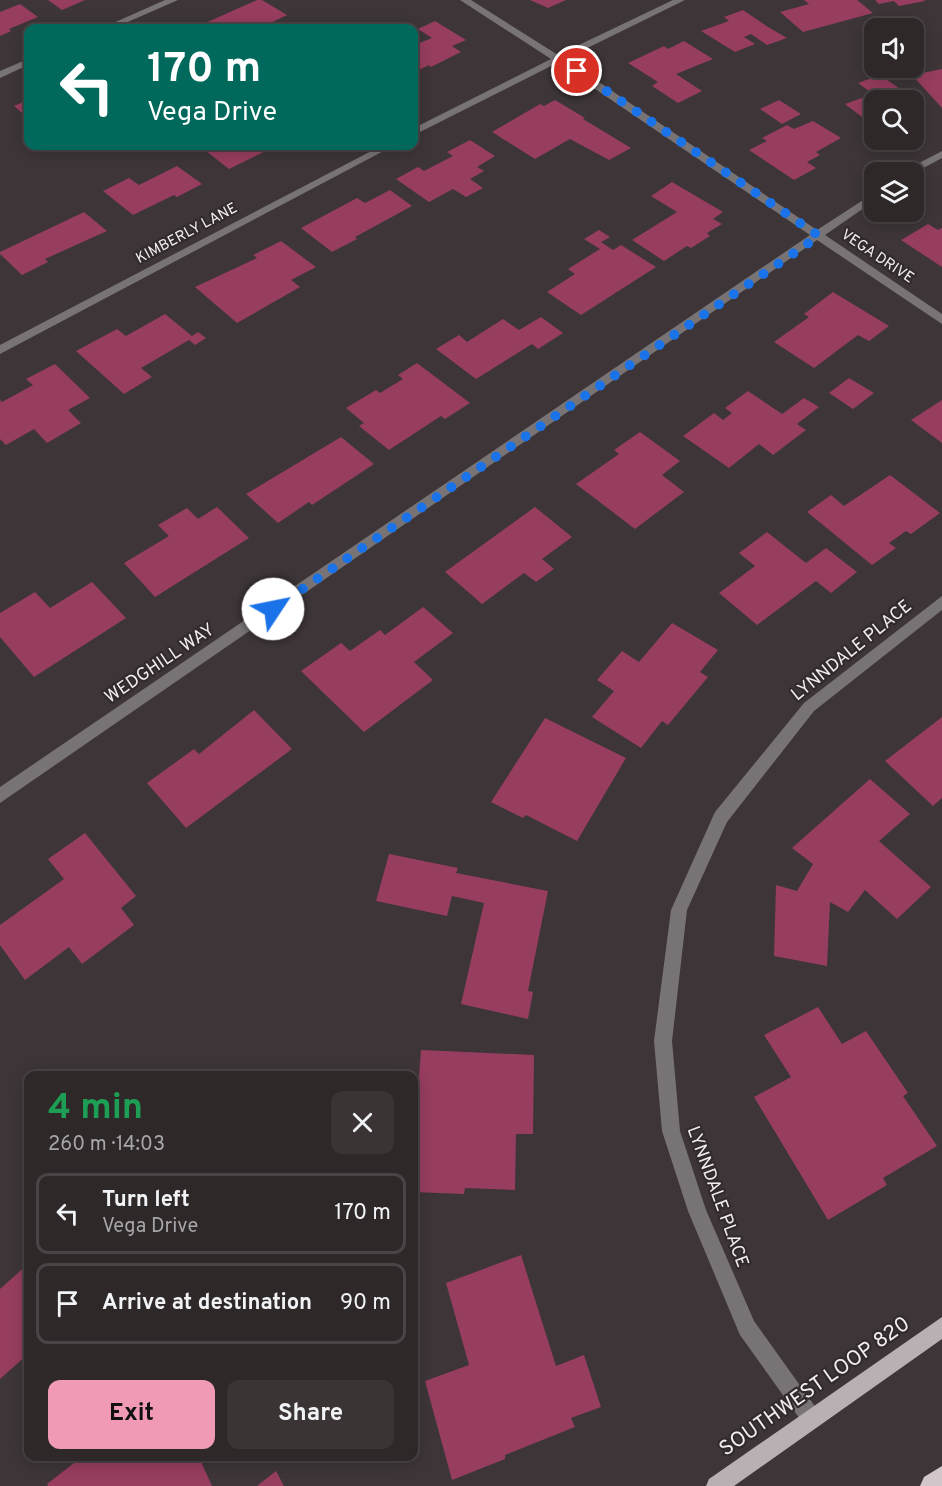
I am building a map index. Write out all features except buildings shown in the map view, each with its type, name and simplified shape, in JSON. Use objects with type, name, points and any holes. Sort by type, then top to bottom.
[{"type":"highway","points":[[933,1486],[942,1479]]},
{"type":"main road","name":"SOUTHWEST LOOP 820","points":[[716,1486],[942,1327]]},
{"type":"street","points":[[116,24],[173,0]]},
{"type":"street","name":"VEGA DRIVE","points":[[465,0],[558,59],[942,320]]},
{"type":"street","points":[[418,130],[680,0]]},
{"type":"street","points":[[0,75],[24,64]]},
{"type":"street","name":"KIMBERLY LANE","points":[[0,350],[380,150]]},
{"type":"street","points":[[924,163],[942,154]]},
{"type":"street","name":"WEDGHILL WAY","points":[[0,796],[864,203]]},
{"type":"street","name":"LYNNDALE PLACE","points":[[812,1419],[747,1328],[698,1211],[671,1131],[663,1041],[679,910],[721,817],[809,707],[942,602]]},
{"type":"route","points":[[273,609],[819,236],[577,71]]}]
